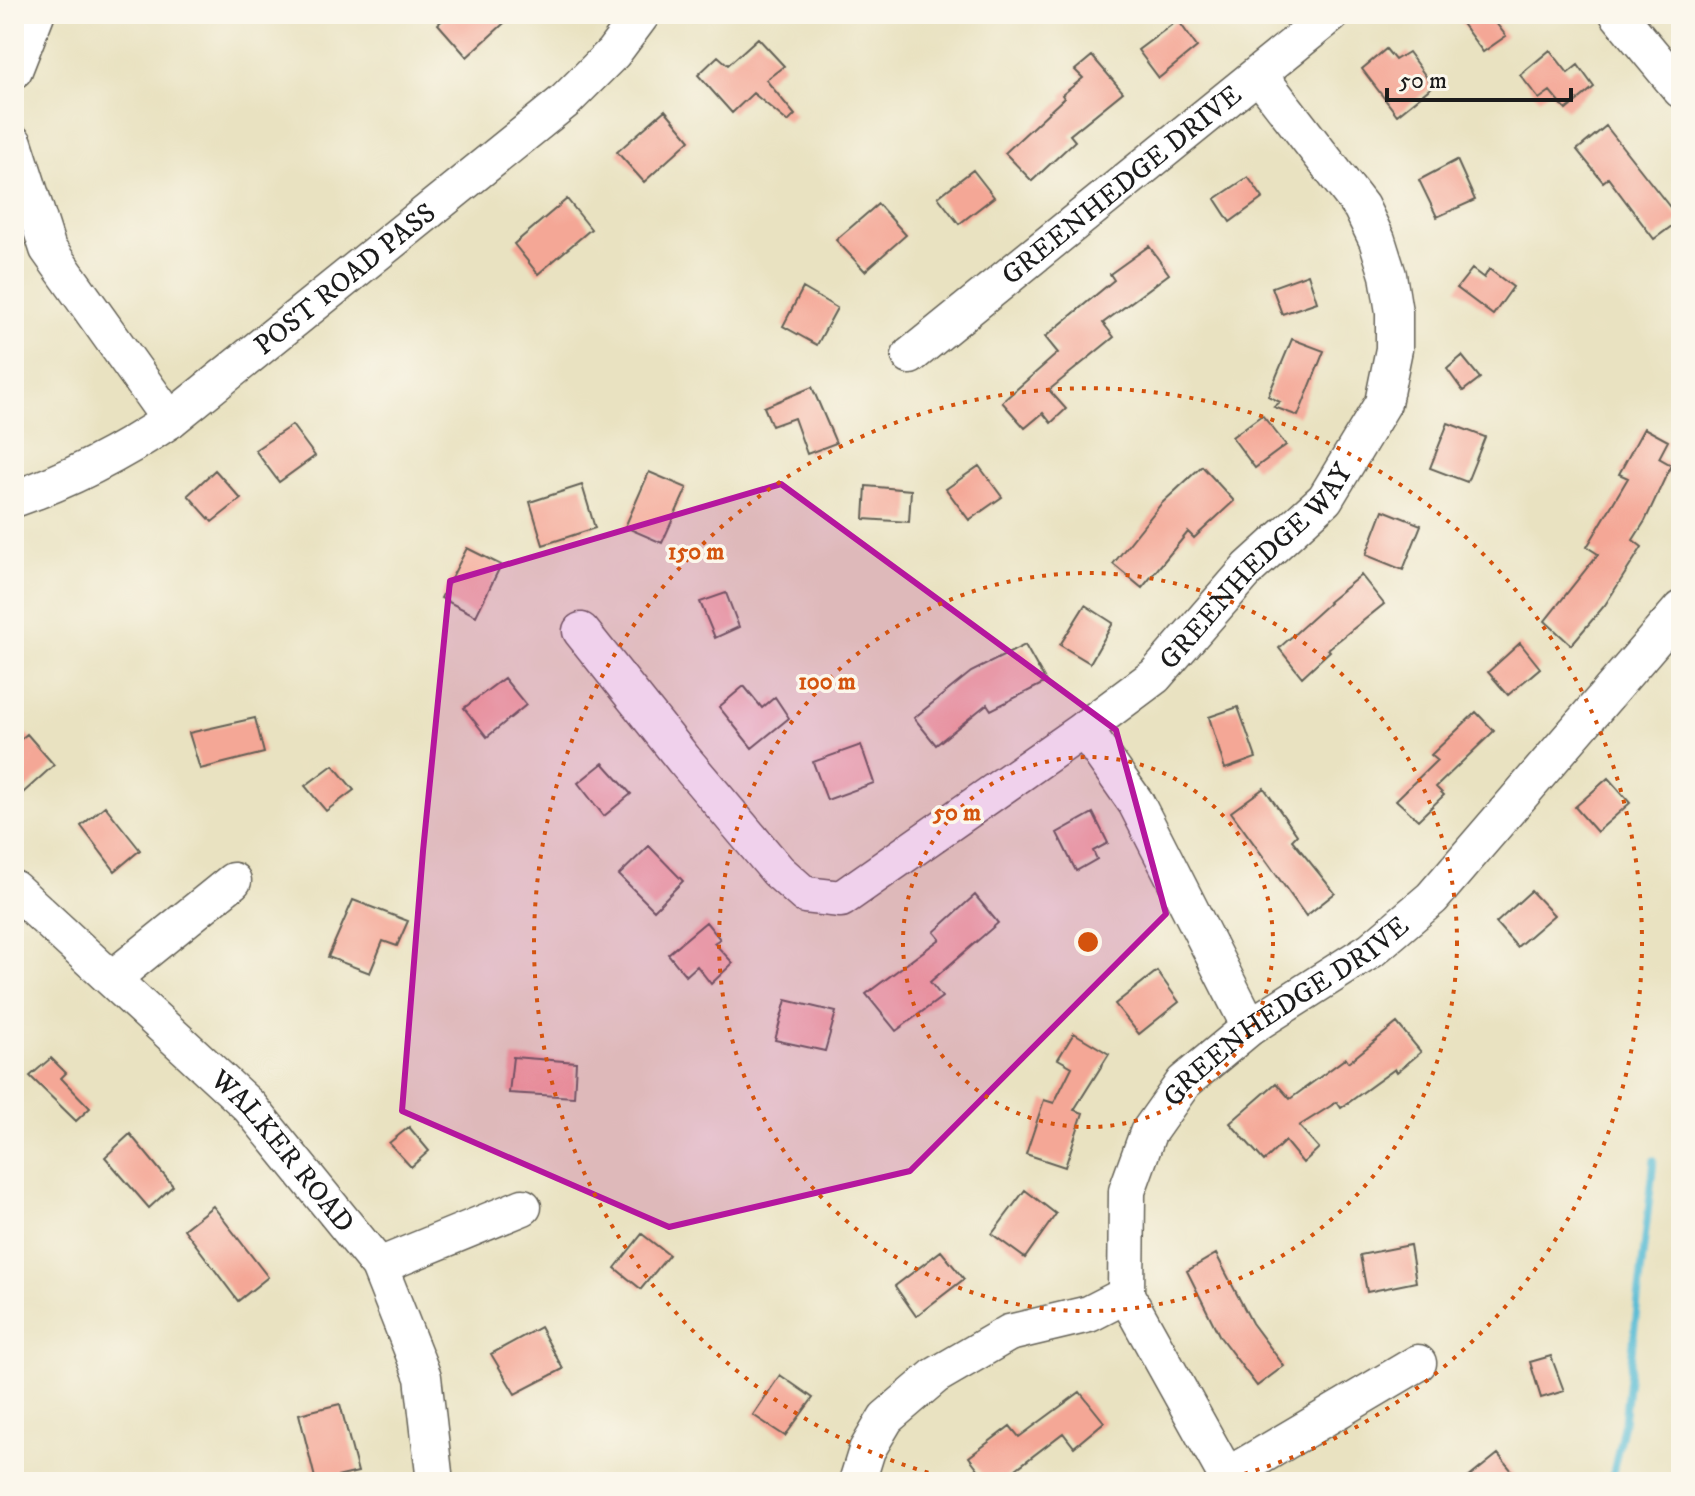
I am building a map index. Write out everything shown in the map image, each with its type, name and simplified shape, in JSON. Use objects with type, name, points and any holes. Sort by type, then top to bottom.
[{"type":"street","points":[[14,70],[36,14]]},
{"type":"street","name":"POST ROAD PASS","points":[[14,499],[63,483],[130,447],[170,420],[565,101],[613,53],[642,14]]},
{"type":"street","name":"GREENHEDGE DRIVE","points":[[910,356],[1332,14]]},
{"type":"street","points":[[1618,14],[1681,90]]},
{"type":"street","name":"GREENHEDGE WAY","points":[[581,631],[778,871],[805,895],[841,899],[1155,676],[1249,568],[1325,499],[1383,403],[1394,349],[1394,312],[1388,275],[1377,240],[1361,207],[1259,75]]},
{"type":"street","points":[[14,143],[48,249],[170,420]]},
{"type":"street","name":"GREENHEDGE DRIVE","points":[[1228,1479],[1126,1295],[1127,1191],[1148,1133],[1184,1082],[1250,1027],[1371,950],[1432,898],[1681,609]]},
{"type":"street","points":[[1084,729],[1136,803],[1250,1027]]},
{"type":"street","points":[[113,978],[233,881]]},
{"type":"street","name":"WALKER ROAD","points":[[14,889],[249,1106],[379,1266],[423,1377],[435,1482]]},
{"type":"street","points":[[379,1266],[523,1207]]},
{"type":"street","points":[[857,1482],[867,1450],[886,1418],[935,1376],[1009,1333],[1089,1314],[1126,1295]]},
{"type":"street","points":[[1228,1479],[1418,1363]]},
{"type":"highlighted area","points":[[781,484],[1116,730],[1166,914],[910,1171],[669,1227],[402,1111],[423,851],[450,581]]},
{"type":"building","points":[[449,14],[514,14],[467,57],[438,24]]},
{"type":"building","points":[[1455,14],[1489,14],[1506,36],[1483,52]]},
{"type":"building","points":[[1178,20],[1197,47],[1159,78],[1138,50]]},
{"type":"building","points":[[758,38],[784,66],[766,80],[795,115],[788,122],[753,93],[732,113],[698,75],[718,56],[728,65]]},
{"type":"building","points":[[1386,49],[1395,60],[1408,52],[1433,86],[1397,115],[1362,69]]},
{"type":"building","points":[[1550,50],[1568,73],[1578,65],[1594,87],[1566,110],[1550,91],[1539,99],[1520,75]]},
{"type":"building","points":[[1092,56],[1123,92],[1070,135],[1075,141],[1032,181],[1005,153],[1083,78],[1075,70]]},
{"type":"building","points":[[665,110],[690,140],[644,182],[617,152]]},
{"type":"building","points":[[1606,126],[1680,220],[1654,239],[1608,178],[1603,182],[1577,150]]},
{"type":"building","points":[[1457,160],[1475,200],[1437,217],[1419,180]]},
{"type":"building","points":[[973,170],[994,197],[959,224],[938,197]]},
{"type":"building","points":[[1248,177],[1263,198],[1230,222],[1215,199]]},
{"type":"building","points":[[567,199],[591,229],[538,274],[514,244]]},
{"type":"building","points":[[878,204],[906,235],[865,271],[836,240]]},
{"type":"building","points":[[1149,246],[1169,274],[1103,323],[1114,337],[1049,390],[1066,409],[1051,423],[1043,413],[1025,428],[1002,402],[1058,353],[1045,337],[1114,280],[1110,274]]},
{"type":"building","points":[[1472,269],[1484,278],[1489,269],[1513,287],[1493,315],[1457,288]]},
{"type":"building","points":[[1308,274],[1317,302],[1282,314],[1272,287]]},
{"type":"building","points":[[803,288],[837,308],[817,345],[783,326]]},
{"type":"building","points":[[1292,339],[1324,351],[1298,416],[1274,407],[1280,402],[1268,396]]},
{"type":"building","points":[[1462,356],[1480,378],[1463,391],[1447,369]]},
{"type":"building","points":[[812,387],[836,443],[807,454],[794,418],[772,426],[764,407]]},
{"type":"building","points":[[1262,415],[1286,445],[1255,468],[1232,437]]},
{"type":"building","points":[[1448,423],[1485,437],[1467,482],[1430,468]]},
{"type":"building","points":[[292,425],[315,456],[279,482],[255,450]]},
{"type":"building","points":[[1644,428],[1668,441],[1659,458],[1671,465],[1633,540],[1642,547],[1605,605],[1571,645],[1545,621],[1598,554],[1587,547],[1628,478],[1619,474]]},
{"type":"building","points":[[979,466],[1002,497],[969,520],[946,489]]},
{"type":"building","points":[[1202,466],[1234,501],[1194,538],[1188,532],[1142,588],[1113,564],[1161,504]]},
{"type":"building","points":[[215,470],[241,499],[212,522],[188,495]]},
{"type":"building","points":[[649,472],[687,488],[662,543],[625,527]]},
{"type":"building","points":[[582,485],[595,528],[543,545],[530,502]]},
{"type":"building","points":[[866,486],[911,490],[909,522],[864,519]]},
{"type":"building","points":[[1383,510],[1421,525],[1403,570],[1366,555]]},
{"type":"building","points":[[467,548],[501,565],[476,616],[441,598]]},
{"type":"building","points":[[1361,575],[1384,604],[1328,649],[1330,651],[1302,677],[1279,648]]},
{"type":"building","points":[[726,593],[739,627],[715,638],[700,602]]},
{"type":"building","points":[[1085,605],[1113,623],[1090,663],[1060,645]]},
{"type":"building","points":[[1520,643],[1540,668],[1508,695],[1488,672]]},
{"type":"building","points":[[1025,645],[1046,682],[991,710],[987,704],[936,745],[914,718],[971,672]]},
{"type":"building","points":[[504,678],[526,705],[487,737],[464,708]]},
{"type":"building","points":[[744,686],[762,708],[775,697],[789,718],[752,748],[719,707]]},
{"type":"building","points":[[1238,707],[1256,758],[1225,769],[1209,717]]},
{"type":"building","points":[[1476,712],[1494,731],[1436,787],[1444,795],[1418,820],[1396,800],[1437,760],[1431,755]]},
{"type":"building","points":[[255,718],[264,753],[200,769],[189,733]]},
{"type":"building","points":[[27,734],[54,765],[14,801],[14,745]]},
{"type":"building","points":[[861,745],[874,783],[827,800],[813,762]]},
{"type":"building","points":[[603,763],[631,794],[604,816],[578,783]]},
{"type":"building","points":[[333,765],[354,790],[326,811],[305,786]]},
{"type":"building","points":[[1608,778],[1630,803],[1597,832],[1575,807]]},
{"type":"building","points":[[1264,788],[1297,835],[1292,840],[1335,893],[1306,916],[1231,812]]},
{"type":"building","points":[[105,806],[140,850],[115,871],[81,826]]},
{"type":"building","points":[[1093,813],[1108,843],[1093,851],[1097,859],[1076,871],[1057,833]]},
{"type":"building","points":[[649,846],[683,881],[654,910],[619,875]]},
{"type":"building","points":[[1531,891],[1554,915],[1517,947],[1496,923]]},
{"type":"building","points":[[975,895],[998,923],[930,982],[942,997],[896,1031],[866,994],[940,939],[934,932]]},
{"type":"building","points":[[353,900],[408,921],[397,946],[383,941],[370,973],[328,957]]},
{"type":"building","points":[[706,922],[720,939],[714,943],[733,963],[711,984],[697,966],[686,976],[668,954]]},
{"type":"building","points":[[1157,971],[1179,1002],[1139,1034],[1115,1004]]},
{"type":"building","points":[[786,1000],[836,1012],[825,1051],[775,1040]]},
{"type":"building","points":[[1397,1023],[1421,1052],[1397,1072],[1395,1069],[1341,1108],[1337,1102],[1299,1126],[1319,1148],[1303,1163],[1285,1141],[1264,1161],[1230,1123],[1276,1083],[1290,1099],[1346,1058],[1349,1062]]},
{"type":"building","points":[[1074,1033],[1109,1054],[1074,1110],[1083,1113],[1065,1167],[1026,1154],[1044,1100],[1054,1103],[1072,1067],[1058,1059]]},
{"type":"building","points":[[513,1057],[576,1062],[574,1097],[509,1093]]},
{"type":"building","points":[[51,1058],[66,1073],[61,1078],[90,1108],[76,1121],[30,1076]]},
{"type":"building","points":[[409,1127],[429,1151],[411,1167],[389,1143]]},
{"type":"building","points":[[130,1134],[173,1186],[149,1208],[105,1157]]},
{"type":"building","points":[[1025,1190],[1056,1214],[1025,1258],[992,1234]]},
{"type":"building","points":[[213,1206],[268,1277],[238,1301],[184,1229]]},
{"type":"building","points":[[642,1234],[669,1255],[641,1289],[615,1268]]},
{"type":"building","points":[[1410,1245],[1416,1282],[1367,1292],[1360,1255]]},
{"type":"building","points":[[941,1251],[964,1279],[916,1316],[895,1286]]},
{"type":"building","points":[[1216,1254],[1252,1323],[1284,1366],[1257,1386],[1220,1337],[1187,1271]]},
{"type":"building","points":[[540,1327],[563,1369],[515,1394],[491,1354]]},
{"type":"building","points":[[1551,1356],[1564,1391],[1541,1398],[1530,1362]]},
{"type":"building","points":[[780,1375],[813,1398],[785,1436],[753,1415]]},
{"type":"building","points":[[1080,1392],[1104,1422],[1074,1447],[1063,1433],[999,1482],[988,1482],[969,1457],[1010,1426],[1019,1437]]},
{"type":"building","points":[[340,1404],[358,1472],[316,1482],[299,1414]]},
{"type":"building","points":[[1498,1454],[1521,1482],[1463,1482]]},
{"type":"waterway","points":[[1611,1482],[1624,1422],[1654,1160]]}]
